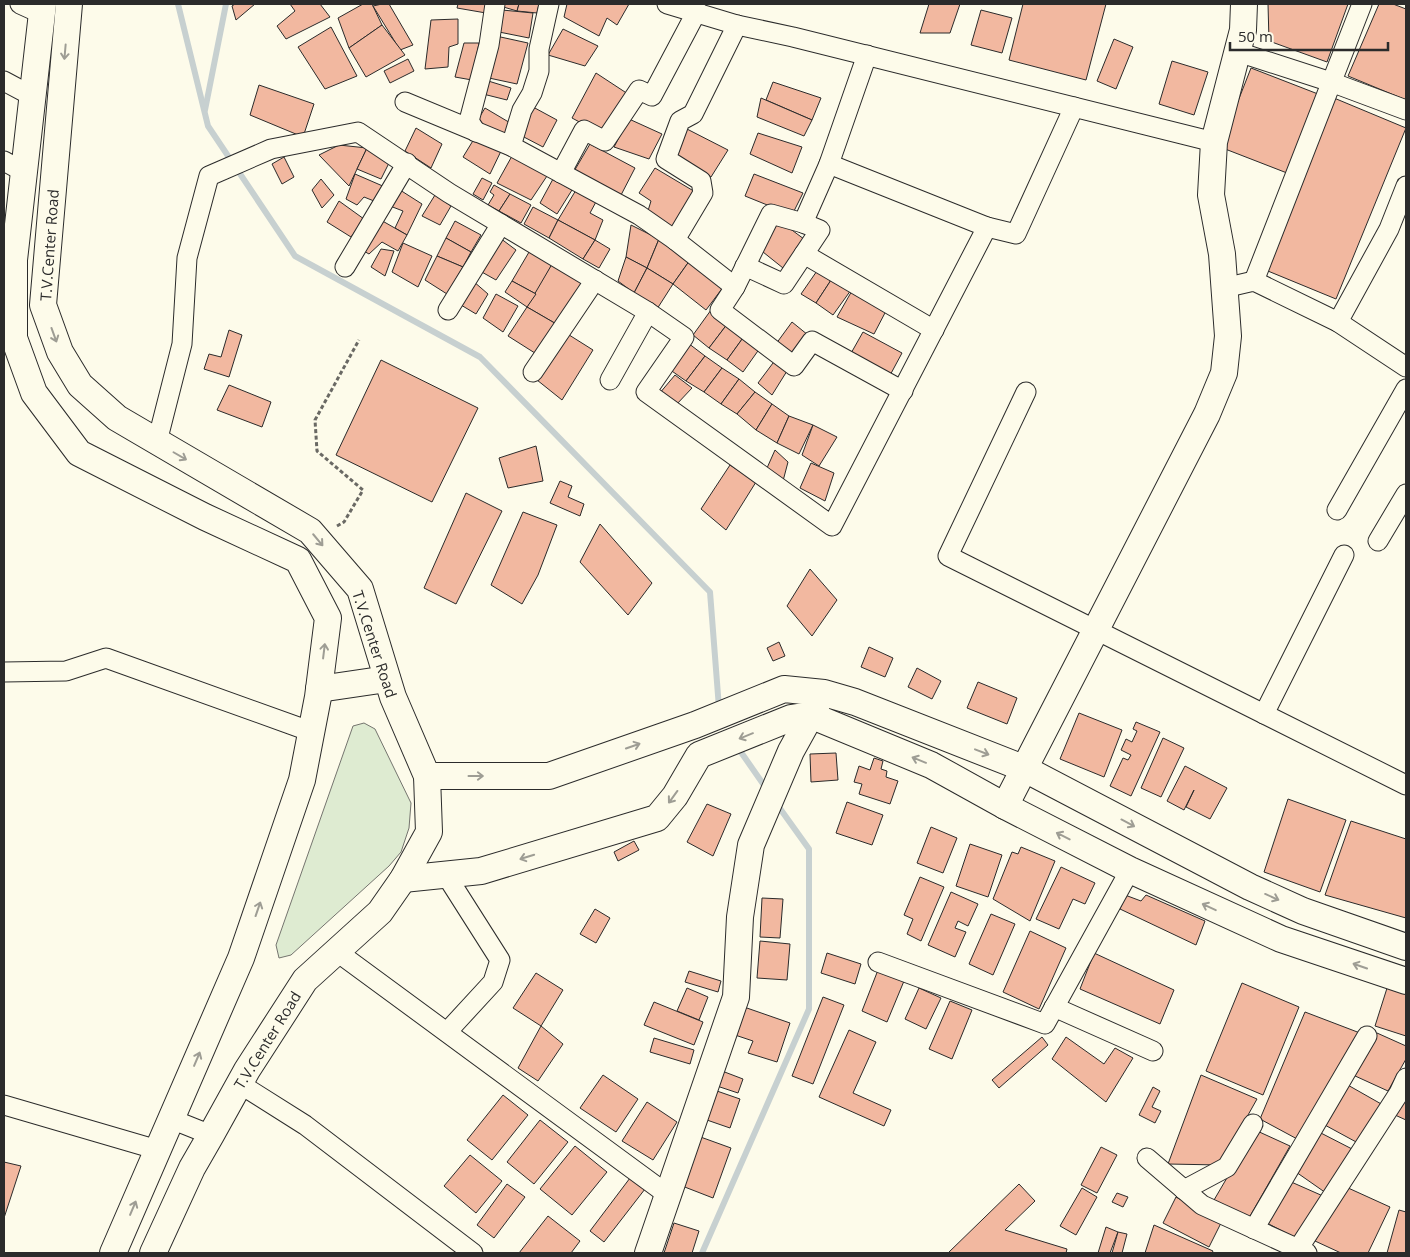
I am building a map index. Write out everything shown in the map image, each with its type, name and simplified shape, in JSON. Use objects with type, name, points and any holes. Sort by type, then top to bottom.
[{"type":"street","name":"T.V.Center Road","points":[[69,4],[43,305],[60,352],[80,386],[117,418],[310,531],[317,538],[360,589],[387,679],[415,752],[427,776],[429,832],[403,879],[380,912],[305,980],[240,1084],[192,1168],[153,1253]]},
{"type":"street","points":[[476,132],[469,121],[489,45],[495,4]]},
{"type":"street","points":[[511,146],[522,110],[532,93],[539,71],[539,49],[549,4]]},
{"type":"street","points":[[667,4],[697,11],[737,25],[867,55],[1214,142]]},
{"type":"street","points":[[1005,806],[1094,629],[1206,414],[1224,372],[1228,336],[1222,254],[1211,195],[1214,142],[1243,30],[1244,4]]},
{"type":"street","points":[[1254,281],[1362,4]]},
{"type":"street","name":"T.V.Center Road","points":[[35,7],[32,96],[14,166],[9,335],[34,393],[79,453],[205,517],[298,560],[328,618],[319,689],[302,780],[241,958],[113,1253]]},
{"type":"street","points":[[561,173],[584,130],[606,141],[639,90],[652,96],[697,11]]},
{"type":"street","points":[[675,240],[703,193],[701,182],[666,159],[680,121],[693,114],[737,25]]},
{"type":"street","points":[[1238,52],[1331,82],[1406,110]]},
{"type":"street","points":[[803,223],[829,164],[867,55]]},
{"type":"street","points":[[4,81],[32,96]]},
{"type":"street","points":[[405,102],[511,146],[639,215],[675,240],[735,287]]},
{"type":"street","points":[[829,164],[987,227],[1016,234],[1074,107]]},
{"type":"street","points":[[157,442],[182,344],[187,258],[208,176],[271,149],[358,132],[407,163],[449,193],[648,312],[684,336],[646,392],[832,526],[987,227]]},
{"type":"street","points":[[345,267],[407,163]]},
{"type":"street","points":[[1338,322],[1389,229],[1406,186]]},
{"type":"street","points":[[745,266],[784,284],[820,230],[770,214],[745,266],[735,287],[720,310],[794,366],[812,341],[903,391]]},
{"type":"street","points":[[448,310],[501,224]]},
{"type":"street","points":[[804,254],[934,330]]},
{"type":"street","points":[[10,261],[47,264]]},
{"type":"street","points":[[533,372],[595,280]]},
{"type":"street","points":[[1224,288],[1254,281],[1338,322],[1406,366]]},
{"type":"street","points":[[610,380],[648,312]]},
{"type":"street","points":[[1336,510],[1406,388]]},
{"type":"street","points":[[1026,392],[948,556],[1264,714],[1404,778]]},
{"type":"street","points":[[1378,541],[1406,494]]},
{"type":"street","points":[[1264,714],[1344,555]]},
{"type":"street","points":[[4,672],[66,671],[106,658],[312,732]]},
{"type":"street","points":[[319,689],[387,679]]},
{"type":"street","points":[[427,776],[549,776],[695,725],[784,689],[824,693],[855,702],[1023,768],[1250,886],[1303,911],[1406,946]]},
{"type":"street","points":[[403,879],[481,871],[657,818],[675,796],[699,756],[800,716],[824,693]]},
{"type":"street","points":[[648,1253],[736,998],[740,917],[751,846],[757,826],[790,751],[800,716]]},
{"type":"street","points":[[800,716],[931,765],[1005,806],[1130,870],[1281,939],[1406,981]]},
{"type":"street","points":[[878,962],[1045,1024],[1130,870]]},
{"type":"street","points":[[446,875],[500,960],[493,982],[447,1032]]},
{"type":"street","points":[[336,951],[668,1196]]},
{"type":"street","points":[[1054,1007],[1153,1051]]},
{"type":"street","points":[[1254,1229],[1367,1036]]},
{"type":"street","points":[[1147,1158],[1202,1205],[1303,1251],[1400,1093],[1406,1078]]},
{"type":"street","points":[[240,1084],[305,1125],[473,1253]]},
{"type":"street","points":[[4,1105],[158,1150]]},
{"type":"street","points":[[171,1119],[211,1135]]},
{"type":"street","points":[[1184,1190],[1227,1167],[1253,1124]]},
{"type":"path","points":[[317,538],[344,522],[362,490],[317,451],[315,420],[359,340]]},
{"type":"green space","points":[[364,723],[375,729],[411,803],[409,828],[401,852],[389,866],[291,955],[279,958],[276,945],[353,726]]},
{"type":"building","points":[[235,4],[255,4],[236,20],[232,6]]},
{"type":"building","points":[[290,4],[320,4],[330,17],[286,39],[277,26],[295,11]]},
{"type":"building","points":[[363,4],[372,4],[382,25],[349,48],[338,18]]},
{"type":"building","points":[[389,4],[413,45],[400,50],[373,6]]},
{"type":"building","points":[[458,4],[488,4],[486,13],[457,8]]},
{"type":"building","points":[[500,4],[519,4],[517,11],[500,6]]},
{"type":"building","points":[[519,4],[539,4],[537,13],[517,11]]},
{"type":"building","points":[[567,4],[629,4],[617,25],[607,18],[599,36],[564,17]]},
{"type":"building","points":[[929,4],[960,4],[950,33],[920,33]]},
{"type":"building","points":[[1023,4],[1106,4],[1086,80],[1009,60]]},
{"type":"building","points":[[1268,4],[1348,4],[1327,62],[1269,41]]},
{"type":"building","points":[[1379,4],[1393,4],[1406,9],[1406,100],[1348,76]]},
{"type":"building","points":[[502,10],[533,13],[529,38],[499,32]]},
{"type":"building","points":[[981,10],[1012,18],[1002,53],[971,45]]},
{"type":"building","points":[[458,19],[458,44],[449,47],[448,67],[425,69],[431,20]]},
{"type":"building","points":[[382,25],[405,55],[366,77],[349,48]]},
{"type":"building","points":[[331,27],[357,76],[325,89],[298,47]]},
{"type":"building","points":[[563,29],[598,46],[585,66],[548,55]]},
{"type":"building","points":[[496,36],[528,43],[517,84],[489,78]]},
{"type":"building","points":[[1114,39],[1133,47],[1116,89],[1097,81]]},
{"type":"building","points":[[464,43],[479,43],[472,80],[455,77]]},
{"type":"building","points":[[408,59],[414,71],[390,83],[384,71]]},
{"type":"building","points":[[1172,61],[1208,72],[1194,115],[1159,104]]},
{"type":"building","points":[[1251,68],[1318,94],[1287,173],[1220,147]]},
{"type":"building","points":[[596,73],[628,94],[602,134],[572,118]]},
{"type":"building","points":[[485,80],[511,88],[507,100],[483,94]]},
{"type":"building","points":[[773,82],[821,98],[812,120],[766,100]]},
{"type":"building","points":[[259,85],[314,104],[303,137],[250,115]]},
{"type":"building","points":[[761,98],[812,120],[804,136],[757,117]]},
{"type":"building","points":[[1334,98],[1406,128],[1336,299],[1263,269]]},
{"type":"building","points":[[533,107],[557,120],[543,147],[522,136]]},
{"type":"building","points":[[485,108],[512,124],[503,139],[476,123]]},
{"type":"building","points":[[629,119],[662,134],[649,159],[614,147]]},
{"type":"building","points":[[416,128],[442,144],[431,168],[405,151]]},
{"type":"building","points":[[685,128],[728,150],[711,177],[675,163]]},
{"type":"building","points":[[758,133],[802,147],[792,173],[750,154]]},
{"type":"building","points":[[474,139],[502,149],[490,174],[463,157]]},
{"type":"building","points":[[590,144],[635,168],[620,197],[573,173]]},
{"type":"building","points":[[339,145],[367,148],[349,186],[319,155]]},
{"type":"building","points":[[367,148],[389,163],[381,179],[357,169]]},
{"type":"building","points":[[512,156],[547,176],[531,200],[497,183]]},
{"type":"building","points":[[284,157],[294,177],[282,184],[272,164]]},
{"type":"building","points":[[655,168],[697,193],[674,230],[647,214],[651,201],[639,193]]},
{"type":"building","points":[[355,174],[385,187],[374,201],[364,197],[357,205],[346,199]]},
{"type":"building","points":[[754,174],[803,193],[792,215],[745,196]]},
{"type":"building","points":[[482,178],[492,183],[483,200],[473,194]]},
{"type":"building","points":[[321,179],[334,195],[322,208],[312,190]]},
{"type":"building","points":[[553,179],[572,190],[557,214],[540,203]]},
{"type":"building","points":[[494,185],[510,194],[499,211],[488,205],[494,195],[490,192]]},
{"type":"building","points":[[400,190],[422,204],[407,235],[395,228],[403,211],[390,206]]},
{"type":"building","points":[[576,190],[597,200],[590,213],[603,220],[595,240],[558,220]]},
{"type":"building","points":[[510,194],[531,205],[521,223],[499,211]]},
{"type":"building","points":[[435,195],[451,206],[440,225],[422,216]]},
{"type":"building","points":[[339,201],[364,219],[351,237],[327,222]]},
{"type":"building","points":[[533,207],[558,220],[549,238],[524,224]]},
{"type":"building","points":[[379,219],[407,235],[398,251],[382,242],[369,254],[362,250]]},
{"type":"building","points":[[777,219],[808,242],[788,272],[758,248]]},
{"type":"building","points":[[558,220],[595,240],[583,259],[549,238]]},
{"type":"building","points":[[455,221],[481,235],[471,252],[446,238]]},
{"type":"building","points":[[631,225],[659,239],[647,268],[626,257]]},
{"type":"building","points":[[446,238],[471,252],[463,267],[437,256]]},
{"type":"building","points":[[500,238],[516,250],[496,280],[480,271]]},
{"type":"building","points":[[659,239],[690,260],[673,284],[647,268]]},
{"type":"building","points":[[595,240],[610,249],[599,268],[583,259]]},
{"type":"building","points":[[403,243],[432,256],[418,287],[392,272]]},
{"type":"building","points":[[532,247],[555,259],[536,294],[512,281]]},
{"type":"building","points":[[381,249],[394,251],[385,276],[371,267]]},
{"type":"building","points":[[437,256],[463,267],[447,294],[425,280]]},
{"type":"building","points":[[626,257],[647,268],[634,293],[618,281]]},
{"type":"building","points":[[555,259],[589,281],[558,325],[527,307]]},
{"type":"building","points":[[690,260],[724,286],[706,310],[673,284]]},
{"type":"building","points":[[647,268],[673,284],[657,309],[634,293]]},
{"type":"building","points":[[819,268],[833,277],[816,303],[801,294]]},
{"type":"building","points":[[833,277],[851,290],[833,315],[816,303]]},
{"type":"building","points":[[473,281],[488,294],[476,314],[461,305]]},
{"type":"building","points":[[512,281],[536,294],[527,307],[505,292]]},
{"type":"building","points":[[853,289],[887,309],[874,334],[837,317]]},
{"type":"building","points":[[496,294],[518,306],[503,332],[483,318]]},
{"type":"building","points":[[527,307],[558,325],[538,355],[508,336]]},
{"type":"building","points":[[711,310],[728,323],[709,348],[693,335]]},
{"type":"building","points":[[792,322],[808,335],[790,360],[773,348]]},
{"type":"building","points":[[728,323],[745,335],[727,360],[709,348]]},
{"type":"building","points":[[229,330],[242,335],[229,377],[204,369],[209,354],[221,357]]},
{"type":"building","points":[[863,332],[902,353],[888,379],[850,355]]},
{"type":"building","points":[[566,333],[593,350],[562,400],[537,380]]},
{"type":"building","points":[[745,335],[760,348],[743,372],[727,360]]},
{"type":"building","points":[[688,343],[705,356],[686,381],[669,369]]},
{"type":"building","points":[[705,356],[722,368],[704,392],[686,381]]},
{"type":"building","points":[[776,359],[787,371],[772,395],[758,383]]},
{"type":"building","points":[[381,360],[478,408],[432,502],[336,455]]},
{"type":"building","points":[[722,368],[739,379],[721,404],[704,392]]},
{"type":"building","points":[[675,375],[692,388],[676,405],[659,394]]},
{"type":"building","points":[[739,379],[755,392],[737,414],[721,404]]},
{"type":"building","points":[[229,385],[271,402],[262,427],[217,410]]},
{"type":"building","points":[[755,392],[772,404],[756,430],[737,414]]},
{"type":"building","points":[[772,404],[789,416],[777,443],[756,430]]},
{"type":"building","points":[[789,416],[813,425],[799,454],[777,443]]},
{"type":"building","points":[[813,425],[837,437],[819,466],[802,455]]},
{"type":"building","points":[[536,446],[543,481],[508,488],[499,458]]},
{"type":"building","points":[[775,450],[788,462],[783,481],[767,468]]},
{"type":"building","points":[[811,463],[834,473],[825,501],[800,488]]},
{"type":"building","points":[[730,465],[756,482],[726,530],[701,509]]},
{"type":"building","points":[[560,481],[572,486],[568,497],[584,504],[580,516],[550,503]]},
{"type":"building","points":[[466,493],[502,511],[456,604],[424,588]]},
{"type":"building","points":[[523,512],[557,525],[538,575],[522,604],[491,585]]},
{"type":"building","points":[[600,524],[652,583],[628,615],[580,562]]},
{"type":"building","points":[[810,569],[837,600],[812,636],[787,606]]},
{"type":"building","points":[[779,642],[785,656],[773,661],[767,648]]},
{"type":"building","points":[[869,647],[893,658],[885,677],[861,667]]},
{"type":"building","points":[[917,668],[941,681],[932,699],[908,687]]},
{"type":"building","points":[[978,682],[1017,698],[1007,724],[967,708]]},
{"type":"building","points":[[1079,713],[1122,730],[1104,777],[1060,759]]},
{"type":"building","points":[[1136,722],[1160,732],[1131,796],[1110,786],[1123,758],[1128,760],[1131,755],[1121,750],[1126,739],[1132,742],[1137,731],[1133,729]]},
{"type":"building","points":[[1163,738],[1184,748],[1161,797],[1141,788]]},
{"type":"building","points":[[836,753],[838,780],[811,782],[810,754]]},
{"type":"building","points":[[874,758],[883,761],[881,769],[887,771],[886,777],[898,781],[890,804],[859,794],[862,784],[854,782],[859,766],[870,770]]},
{"type":"building","points":[[1185,766],[1227,788],[1210,819],[1186,807],[1194,790],[1184,810],[1167,801]]},
{"type":"building","points":[[1288,799],[1346,820],[1320,892],[1264,872]]},
{"type":"building","points":[[847,802],[883,815],[872,845],[836,833]]},
{"type":"building","points":[[707,804],[731,814],[713,856],[687,842]]},
{"type":"building","points":[[1351,821],[1406,839],[1406,918],[1325,895]]},
{"type":"building","points":[[931,827],[957,838],[943,873],[917,863]]},
{"type":"building","points":[[634,841],[639,850],[618,861],[614,852]]},
{"type":"building","points":[[970,844],[1002,855],[988,897],[956,886]]},
{"type":"building","points":[[1021,847],[1055,861],[1030,921],[993,899],[1012,852],[1018,854]]},
{"type":"building","points":[[1061,867],[1095,883],[1085,904],[1073,899],[1059,929],[1036,919]]},
{"type":"building","points":[[920,877],[944,887],[921,941],[907,934],[913,919],[904,915]]},
{"type":"building","points":[[951,892],[978,904],[968,926],[958,921],[955,928],[966,932],[955,957],[928,945]]},
{"type":"building","points":[[1125,895],[1141,901],[1146,895],[1205,921],[1196,945],[1120,909]]},
{"type":"building","points":[[762,898],[783,899],[780,938],[760,937]]},
{"type":"building","points":[[595,909],[610,918],[596,943],[580,934]]},
{"type":"building","points":[[991,914],[1015,924],[993,975],[969,964]]},
{"type":"building","points":[[1030,931],[1066,948],[1039,1009],[1003,992]]},
{"type":"building","points":[[760,941],[790,944],[787,980],[757,978]]},
{"type":"building","points":[[827,953],[861,964],[855,984],[821,973]]},
{"type":"building","points":[[1094,953],[1174,990],[1160,1024],[1080,989]]},
{"type":"building","points":[[878,970],[904,981],[887,1022],[862,1011]]},
{"type":"building","points":[[689,971],[721,981],[718,992],[685,982]]},
{"type":"building","points":[[536,973],[563,990],[541,1026],[513,1008]]},
{"type":"building","points":[[1242,983],[1299,1007],[1263,1095],[1206,1071]]},
{"type":"building","points":[[1388,985],[1406,989],[1406,1036],[1375,1026]]},
{"type":"building","points":[[687,988],[708,997],[699,1020],[677,1011]]},
{"type":"building","points":[[919,988],[941,998],[926,1029],[905,1019]]},
{"type":"building","points":[[823,997],[844,1005],[813,1084],[792,1076]]},
{"type":"building","points":[[950,1001],[972,1010],[952,1059],[929,1049]]},
{"type":"building","points":[[654,1002],[703,1022],[694,1045],[644,1025]]},
{"type":"building","points":[[744,1007],[790,1023],[777,1062],[748,1053],[753,1041],[735,1035]]},
{"type":"building","points":[[1305,1012],[1360,1033],[1299,1140],[1260,1119]]},
{"type":"building","points":[[541,1026],[563,1044],[538,1081],[518,1068]]},
{"type":"building","points":[[849,1030],[876,1042],[853,1093],[891,1110],[884,1126],[819,1097]]},
{"type":"building","points":[[1377,1033],[1406,1046],[1406,1059],[1388,1091],[1353,1075]]},
{"type":"building","points":[[1042,1037],[1048,1045],[999,1088],[992,1080]]},
{"type":"building","points":[[1066,1037],[1104,1064],[1115,1048],[1133,1058],[1106,1102],[1052,1059]]},
{"type":"building","points":[[654,1038],[694,1050],[690,1064],[650,1052]]},
{"type":"building","points":[[722,1071],[743,1079],[738,1093],[717,1086]]},
{"type":"building","points":[[603,1075],[638,1099],[616,1132],[580,1108]]},
{"type":"building","points":[[1201,1075],[1257,1099],[1220,1165],[1168,1164]]},
{"type":"building","points":[[1346,1084],[1383,1105],[1358,1143],[1323,1124]]},
{"type":"building","points":[[1153,1087],[1160,1091],[1152,1107],[1161,1111],[1155,1123],[1139,1115]]},
{"type":"building","points":[[714,1090],[740,1099],[730,1128],[704,1119]]},
{"type":"building","points":[[1406,1092],[1406,1120],[1395,1115]]},
{"type":"building","points":[[503,1095],[528,1115],[492,1160],[467,1140]]},
{"type":"building","points":[[647,1102],[677,1122],[653,1160],[622,1141]]},
{"type":"building","points":[[540,1120],[568,1142],[534,1184],[507,1162]]},
{"type":"building","points":[[1255,1130],[1290,1146],[1249,1218],[1214,1200]]},
{"type":"building","points":[[1317,1131],[1354,1150],[1326,1193],[1296,1172]]},
{"type":"building","points":[[695,1135],[731,1148],[713,1198],[677,1184]]},
{"type":"building","points":[[575,1146],[607,1172],[572,1215],[540,1189]]},
{"type":"building","points":[[1101,1147],[1117,1155],[1097,1193],[1081,1185]]},
{"type":"building","points":[[470,1155],[502,1181],[476,1213],[444,1186]]},
{"type":"building","points":[[4,1162],[21,1166],[4,1218]]},
{"type":"building","points":[[630,1178],[645,1189],[604,1242],[590,1231]]},
{"type":"building","points":[[1289,1181],[1323,1196],[1295,1238],[1267,1223]]},
{"type":"building","points":[[507,1184],[525,1197],[494,1238],[477,1225]]},
{"type":"building","points":[[1019,1184],[1035,1201],[1005,1230],[1067,1249],[1066,1253],[948,1253]]},
{"type":"building","points":[[1346,1187],[1390,1207],[1368,1253],[1341,1253],[1315,1241]]},
{"type":"building","points":[[1082,1188],[1097,1197],[1076,1235],[1060,1226]]},
{"type":"building","points":[[1117,1193],[1128,1197],[1123,1207],[1112,1202]]},
{"type":"building","points":[[1176,1197],[1222,1221],[1209,1247],[1163,1223]]},
{"type":"building","points":[[1399,1210],[1406,1212],[1406,1253],[1387,1253]]},
{"type":"building","points":[[548,1216],[580,1241],[571,1253],[519,1253]]},
{"type":"building","points":[[674,1223],[699,1231],[692,1253],[664,1253]]},
{"type":"building","points":[[1154,1225],[1213,1251],[1212,1253],[1145,1253]]},
{"type":"building","points":[[1106,1227],[1118,1232],[1110,1253],[1098,1253]]},
{"type":"building","points":[[1118,1232],[1127,1234],[1122,1253],[1112,1253]]},
{"type":"waterway","points":[[178,4],[208,126],[295,256],[480,357],[710,592],[719,708]]},
{"type":"waterway","points":[[205,110],[226,4]]},
{"type":"waterway","points":[[736,745],[768,791]]},
{"type":"waterway","points":[[702,1253],[809,1009],[809,849],[776,803]]}]
